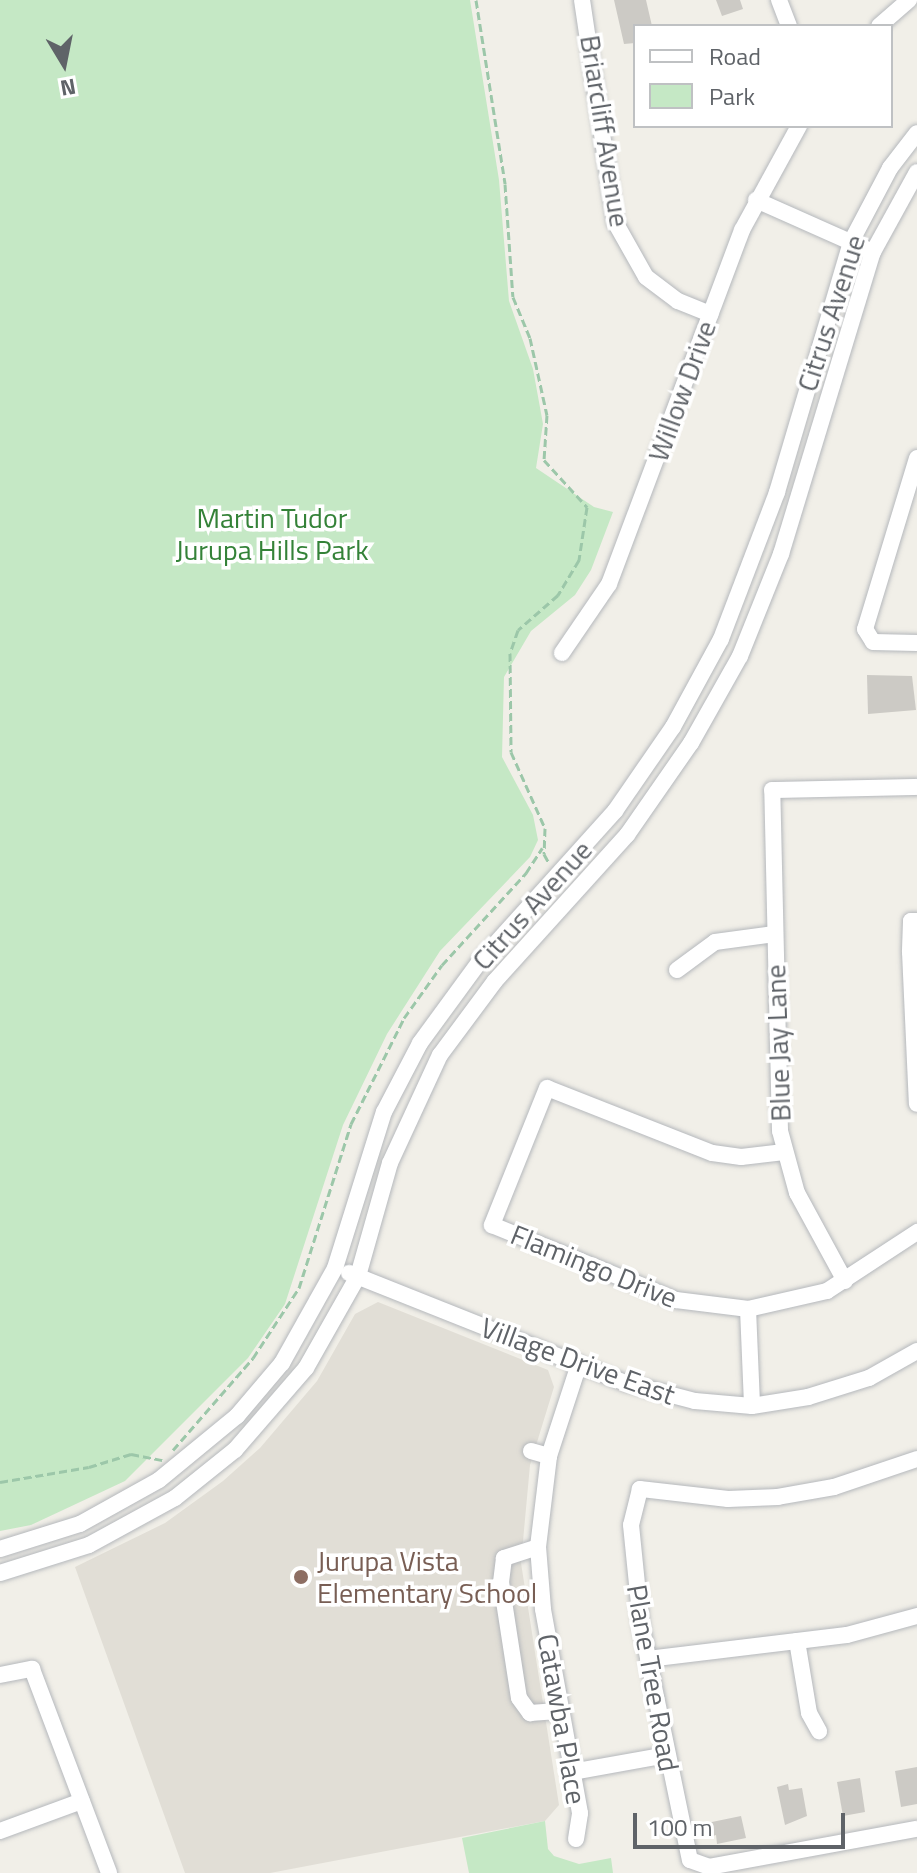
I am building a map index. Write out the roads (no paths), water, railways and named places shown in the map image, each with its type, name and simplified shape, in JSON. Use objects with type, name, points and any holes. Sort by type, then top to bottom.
[{"type":"street","name":"Briarcliff Avenue","points":[[582,0],[615,222],[646,277],[678,301],[710,314]]},
{"type":"street","points":[[779,0],[788,24]]},
{"type":"street","points":[[881,24],[909,0]]},
{"type":"street","name":"Willow Drive","points":[[562,653],[609,584],[756,200],[798,128]]},
{"type":"street","name":"Citrus Avenue","points":[[0,1549],[49,1536],[122,1504],[193,1456],[282,1363],[335,1268],[384,1112],[420,1043],[480,961],[615,811],[673,727],[721,639],[777,492],[851,242],[890,168],[917,133]]},
{"type":"street","name":"Citrus Avenue","points":[[0,1573],[49,1560],[113,1534],[211,1471],[269,1416],[306,1368],[358,1276],[390,1163],[440,1055],[486,992],[627,835],[691,743],[740,656],[781,554],[873,252],[917,172]]},
{"type":"street","points":[[756,200],[873,252]]},
{"type":"street","points":[[917,458],[880,593],[866,623],[868,640],[917,643]]},
{"type":"street","name":"Blue Jay Lane","points":[[845,1281],[797,1193],[784,1152],[774,934],[772,790],[917,787]]},
{"type":"street","points":[[914,921],[911,1055],[917,1104]]},
{"type":"street","points":[[677,970],[715,942],[774,934]]},
{"type":"street","name":"Flamingo Drive","points":[[784,1152],[741,1157],[712,1153],[547,1088],[492,1225],[676,1300],[748,1309],[807,1299],[845,1281],[917,1232]]},
{"type":"street","name":"Village Drive East","points":[[335,1268],[667,1396],[752,1406],[840,1388],[917,1351]]},
{"type":"street","points":[[748,1309],[752,1406]]},
{"type":"street","name":"Catawba Place","points":[[576,1839],[580,1813],[561,1711],[538,1547],[549,1456],[579,1364]]},
{"type":"street","points":[[531,1451],[549,1456]]},
{"type":"street","name":"Plane Tree Road","points":[[917,1459],[834,1487],[765,1498],[640,1489],[633,1505],[632,1552],[648,1659],[686,1855],[695,1865],[709,1867],[917,1829]]},
{"type":"street","points":[[538,1547],[504,1558],[501,1582],[519,1698],[530,1713],[561,1711]]},
{"type":"street","points":[[648,1659],[797,1641],[917,1616]]},
{"type":"street","points":[[797,1641],[809,1713],[819,1731]]},
{"type":"street","points":[[0,1675],[32,1669],[109,1873]]},
{"type":"street","points":[[572,1772],[667,1755]]},
{"type":"street","points":[[0,1831],[82,1801]]},
{"type":"place","name":"Jurupa Vista Elementary School","points":[[301,1577]]},
{"type":"park label","name":"Martin Tudor Jurupa Hills Park","points":[[272,534]]}]
